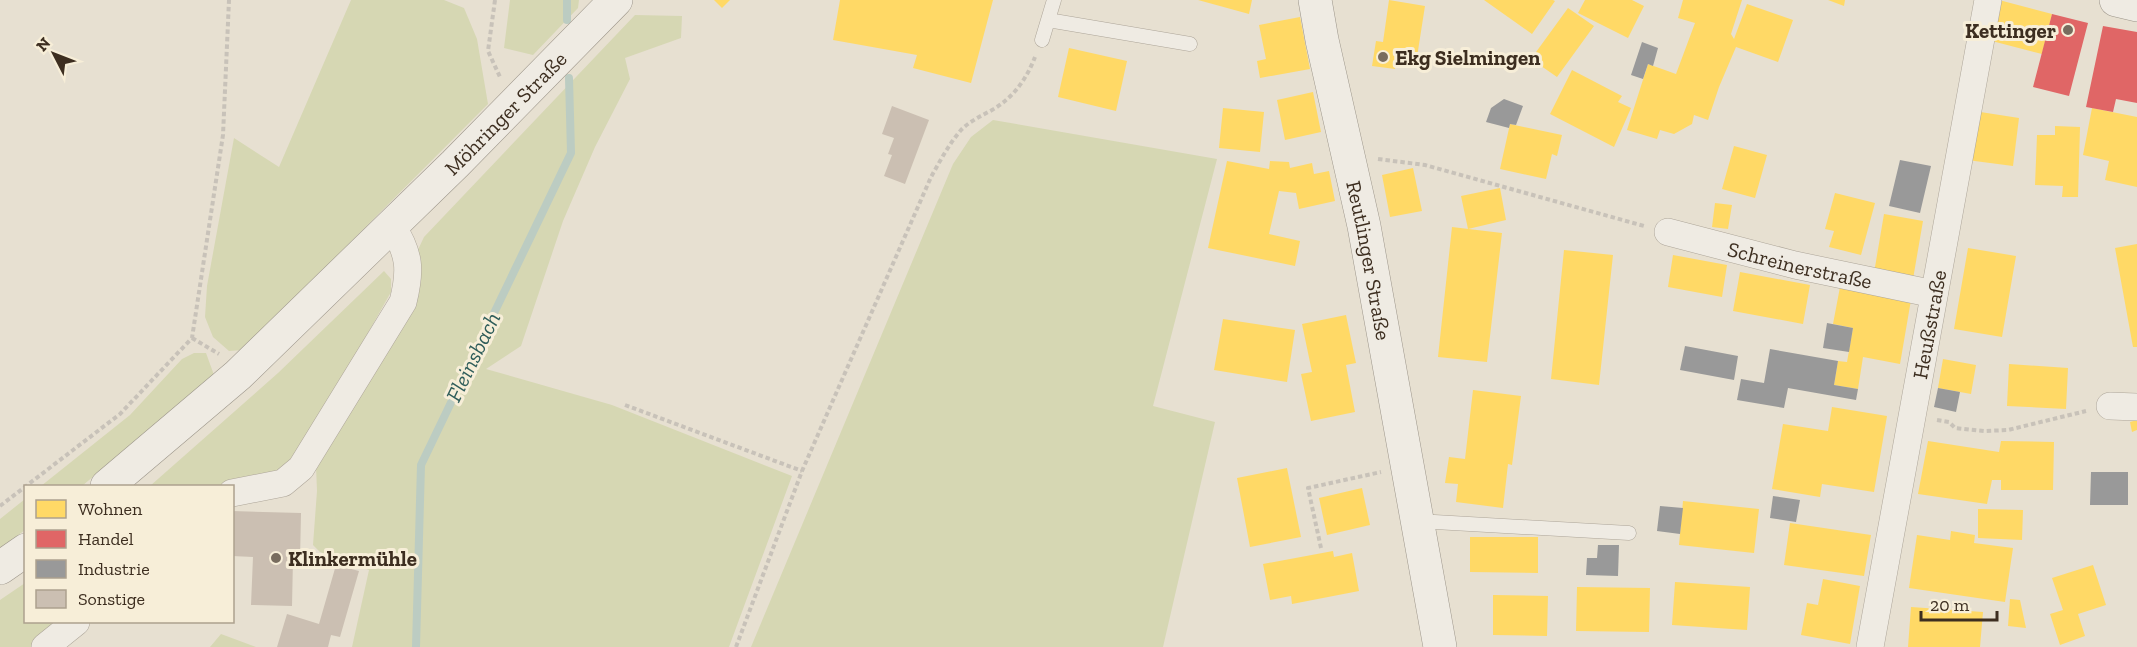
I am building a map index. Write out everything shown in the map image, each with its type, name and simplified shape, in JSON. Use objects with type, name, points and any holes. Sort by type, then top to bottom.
[{"type":"main road","name":"Reutlinger Straße","points":[[1315,0],[1366,237],[1440,647]]},
{"type":"main road","points":[[2116,0],[2137,5]]},
{"type":"main road","name":"Möhringer Straße","points":[[108,485],[238,375],[514,104],[610,2]]},
{"type":"main road","points":[[0,568],[24,550]]},
{"type":"street","name":"Heußstraße","points":[[1870,647],[1988,0]]},
{"type":"street","points":[[234,493],[283,483],[301,468],[403,302],[408,280],[408,261],[404,244],[392,226]]},
{"type":"street","name":"Schreinerstraße","points":[[1668,232],[1796,265],[1934,294]]},
{"type":"street","points":[[2110,406],[2137,406]]},
{"type":"street","points":[[45,647],[74,623]]},
{"type":"lane","points":[[1042,40],[1054,0]]},
{"type":"lane","points":[[1048,20],[1190,44]]},
{"type":"lane","points":[[1417,521],[1629,533]]},
{"type":"path","points":[[27,485],[120,414],[192,338],[223,135],[229,0]]},
{"type":"path","points":[[495,0],[488,51],[514,104]]},
{"type":"path","points":[[736,647],[802,471],[931,177],[946,150],[962,130],[975,118],[1008,99],[1022,83],[1042,40]]},
{"type":"path","points":[[1350,158],[1385,159],[1425,165],[1668,232]]},
{"type":"path","points":[[625,405],[802,471]]},
{"type":"path","points":[[1912,415],[1949,422],[1955,428],[1984,431],[2008,430],[2110,406]]},
{"type":"path","points":[[1321,548],[1308,488],[1408,466]]},
{"type":"path","points":[[0,506],[24,488]]},
{"type":"green space","points":[[351,0],[444,0],[464,8],[477,39],[488,104],[243,350],[229,351],[213,337],[205,317],[207,286],[234,138],[279,167]]},
{"type":"green space","points":[[510,0],[579,0],[578,8],[533,55],[504,48]]},
{"type":"green space","points":[[635,15],[682,16],[681,38],[625,58],[630,79],[595,147],[563,221],[521,346],[486,369],[612,405],[792,476],[729,647],[352,647],[369,570],[320,552],[313,545],[317,491],[316,466],[424,237]]},
{"type":"green space","points":[[993,120],[1217,159],[1153,406],[1215,422],[1163,647],[751,647],[953,164],[971,137]]},
{"type":"green space","points":[[384,271],[391,279],[391,292],[301,452],[281,470],[221,485],[151,485],[278,373]]},
{"type":"green space","points":[[194,353],[206,353],[214,375],[83,485],[42,485],[130,415],[182,359]]},
{"type":"green space","points":[[24,500],[24,531],[0,549],[0,519]]},
{"type":"green space","points":[[24,584],[24,623],[65,623],[35,647],[0,647],[0,600]]},
{"type":"green space","points":[[221,634],[256,647],[210,647]]},
{"type":"building: Wohnen","points":[[714,0],[730,0],[722,8]]},
{"type":"building: Wohnen","points":[[840,0],[993,0],[971,83],[913,68],[917,55],[833,40]]},
{"type":"building: Wohnen","points":[[1198,0],[1252,0],[1249,14]]},
{"type":"building: Wohnen","points":[[1389,0],[1425,6],[1417,57],[1397,55],[1395,69],[1372,66],[1376,41],[1383,42]]},
{"type":"building: Wohnen","points":[[1484,0],[1553,0],[1555,1],[1532,34]]},
{"type":"building: Wohnen","points":[[1585,0],[1632,0],[1644,6],[1628,38],[1578,13]]},
{"type":"building: Wohnen","points":[[1683,0],[1742,0],[1731,34],[1734,39],[1747,4],[1793,20],[1778,62],[1736,47],[1708,120],[1694,115],[1692,124],[1674,134],[1660,130],[1657,139],[1627,130],[1648,64],[1676,74],[1695,23],[1678,18]]},
{"type":"building: Wohnen","points":[[1828,0],[1845,0],[1844,6]]},
{"type":"building: Wohnen","points":[[1999,0],[2052,14],[2042,54],[1988,40]]},
{"type":"building: Wohnen","points":[[1568,8],[1594,26],[1557,77],[1531,59]]},
{"type":"building: Wohnen","points":[[1300,17],[1310,69],[1260,78],[1257,61],[1266,59],[1259,25]]},
{"type":"building: Wohnen","points":[[1069,48],[1127,61],[1116,111],[1058,97]]},
{"type":"building: Wohnen","points":[[1572,70],[1622,96],[1618,102],[1631,108],[1614,147],[1550,114]]},
{"type":"building: Wohnen","points":[[1313,92],[1321,132],[1285,140],[1277,100]]},
{"type":"building: Wohnen","points":[[1223,108],[1264,112],[1260,152],[1219,148]]},
{"type":"building: Wohnen","points":[[2092,108],[2137,117],[2137,187],[2105,180],[2109,161],[2083,155]]},
{"type":"building: Wohnen","points":[[1974,111],[2019,118],[2013,166],[1967,160]]},
{"type":"building: Wohnen","points":[[1510,124],[1562,135],[1557,156],[1552,154],[1546,179],[1500,169]]},
{"type":"building: Wohnen","points":[[2055,126],[2080,127],[2078,197],[2062,197],[2063,186],[2035,185],[2037,135],[2055,135]]},
{"type":"building: Wohnen","points":[[1734,146],[1767,155],[1755,198],[1722,189]]},
{"type":"building: Wohnen","points":[[1227,161],[1269,169],[1270,161],[1289,162],[1290,168],[1312,163],[1314,174],[1329,171],[1335,201],[1299,209],[1296,193],[1279,191],[1269,234],[1300,241],[1295,266],[1208,248]]},
{"type":"building: Wohnen","points":[[1413,168],[1422,211],[1390,217],[1382,175]]},
{"type":"building: Wohnen","points":[[1500,188],[1506,220],[1468,229],[1461,196]]},
{"type":"building: Wohnen","points":[[1835,193],[1875,203],[1861,255],[1829,247],[1834,231],[1825,229]]},
{"type":"building: Wohnen","points":[[1715,203],[1732,205],[1728,229],[1712,227]]},
{"type":"building: Wohnen","points":[[1884,214],[1923,221],[1913,279],[1874,273]]},
{"type":"building: Wohnen","points":[[1452,227],[1502,233],[1487,362],[1438,357]]},
{"type":"building: Wohnen","points":[[2137,244],[2137,347],[2133,347],[2115,248]]},
{"type":"building: Wohnen","points":[[1968,248],[2016,256],[2002,337],[1954,329]]},
{"type":"building: Wohnen","points":[[1564,250],[1613,255],[1599,385],[1551,379]]},
{"type":"building: Wohnen","points":[[1673,255],[1727,265],[1722,297],[1668,287]]},
{"type":"building: Wohnen","points":[[1740,272],[1810,285],[1803,324],[1733,311]]},
{"type":"building: Wohnen","points":[[1840,287],[1911,300],[1900,364],[1863,357],[1858,389],[1834,385],[1838,361],[1847,362],[1853,328],[1833,324]]},
{"type":"building: Wohnen","points":[[1346,315],[1356,363],[1346,365],[1355,412],[1311,421],[1301,374],[1312,372],[1302,324]]},
{"type":"building: Wohnen","points":[[1223,319],[1295,330],[1287,382],[1214,370]]},
{"type":"building: Wohnen","points":[[1943,359],[1976,365],[1971,394],[1938,388]]},
{"type":"building: Wohnen","points":[[2009,364],[2068,368],[2066,409],[2007,406]]},
{"type":"building: Wohnen","points":[[1473,390],[1521,396],[1512,465],[1508,464],[1503,508],[1456,502],[1458,484],[1445,483],[1449,457],[1465,459]]},
{"type":"building: Wohnen","points":[[1832,407],[1887,416],[1874,492],[1822,484],[1820,497],[1772,489],[1783,424],[1828,431]]},
{"type":"building: Wohnen","points":[[2137,420],[2137,430],[2132,432],[2130,422]]},
{"type":"building: Wohnen","points":[[1928,441],[1999,452],[2001,441],[2054,442],[2053,490],[2001,490],[2001,480],[1992,480],[1987,504],[1918,494]]},
{"type":"building: Wohnen","points":[[1287,468],[1301,537],[1250,547],[1237,478]]},
{"type":"building: Wohnen","points":[[1362,488],[1370,525],[1327,535],[1319,498]]},
{"type":"building: Wohnen","points":[[1683,501],[1759,509],[1754,553],[1679,545]]},
{"type":"building: Wohnen","points":[[1978,509],[2023,510],[2022,540],[1978,538]]},
{"type":"building: Wohnen","points":[[1790,523],[1871,535],[1864,576],[1784,565]]},
{"type":"building: Wohnen","points":[[1951,531],[1975,535],[1974,543],[2013,548],[2005,602],[1909,588],[1917,535],[1950,540]]},
{"type":"building: Wohnen","points":[[1470,537],[1538,537],[1538,573],[1470,572]]},
{"type":"building: Wohnen","points":[[1333,551],[1334,557],[1352,553],[1359,591],[1292,604],[1291,596],[1270,600],[1263,564]]},
{"type":"building: Wohnen","points":[[2093,565],[2106,605],[2078,614],[2085,636],[2060,645],[2050,614],[2063,610],[2052,578]]},
{"type":"building: Wohnen","points":[[1823,579],[1860,586],[1850,644],[1801,635],[1807,603],[1818,605]]},
{"type":"building: Wohnen","points":[[1675,582],[1750,587],[1747,630],[1672,625]]},
{"type":"building: Wohnen","points":[[1577,587],[1650,588],[1649,632],[1576,631]]},
{"type":"building: Wohnen","points":[[1493,595],[1548,596],[1547,636],[1493,635]]},
{"type":"building: Wohnen","points":[[2010,599],[2020,600],[2026,628],[2008,626]]},
{"type":"building: Wohnen","points":[[1911,607],[1983,612],[1980,647],[1908,647]]},
{"type":"building: Handel","points":[[2052,14],[2088,23],[2069,96],[2033,87]]},
{"type":"building: Handel","points":[[2103,26],[2137,32],[2137,103],[2116,99],[2113,112],[2086,107]]},
{"type":"building: Industrie","points":[[1642,42],[1658,48],[1653,66],[1648,64],[1643,79],[1631,75]]},
{"type":"building: Industrie","points":[[1504,99],[1523,106],[1516,125],[1510,124],[1509,128],[1486,122],[1491,108]]},
{"type":"building: Industrie","points":[[1900,160],[1931,166],[1920,213],[1889,206]]},
{"type":"building: Industrie","points":[[1827,323],[1853,328],[1849,352],[1823,348]]},
{"type":"building: Industrie","points":[[1685,346],[1738,356],[1734,380],[1680,370]]},
{"type":"building: Industrie","points":[[1770,349],[1838,361],[1834,385],[1858,389],[1856,400],[1788,388],[1784,408],[1737,400],[1741,379],[1764,383]]},
{"type":"building: Industrie","points":[[1938,388],[1960,392],[1956,412],[1934,407]]},
{"type":"building: Industrie","points":[[2091,472],[2128,472],[2128,505],[2090,505]]},
{"type":"building: Industrie","points":[[1773,496],[1800,500],[1796,522],[1770,518]]},
{"type":"building: Industrie","points":[[1660,506],[1683,508],[1680,534],[1657,531]]},
{"type":"building: Industrie","points":[[1598,545],[1619,545],[1618,576],[1586,575],[1587,558],[1597,558]]},
{"type":"building: Sonstige","points":[[892,106],[929,120],[905,184],[884,176],[892,155],[888,154],[894,138],[882,134]]},
{"type":"building: Sonstige","name":"Klinkermühle","points":[[234,511],[301,513],[300,560],[293,559],[292,606],[251,605],[253,557],[234,556]]},
{"type":"building: Sonstige","points":[[336,565],[359,571],[340,637],[331,635],[328,647],[277,647],[287,614],[319,624]]},
{"type":"waterway","name":"Fleinsbach","points":[[567,0],[567,20]]},
{"type":"waterway","name":"Fleinsbach","points":[[416,647],[421,465],[571,153],[569,78]]},
{"type":"place","name":"Kettinger","points":[[2068,30]]},
{"type":"place","name":"Ekg Sielmingen","points":[[1383,57]]},
{"type":"place","name":"Klinkermühle","points":[[276,558]]}]
